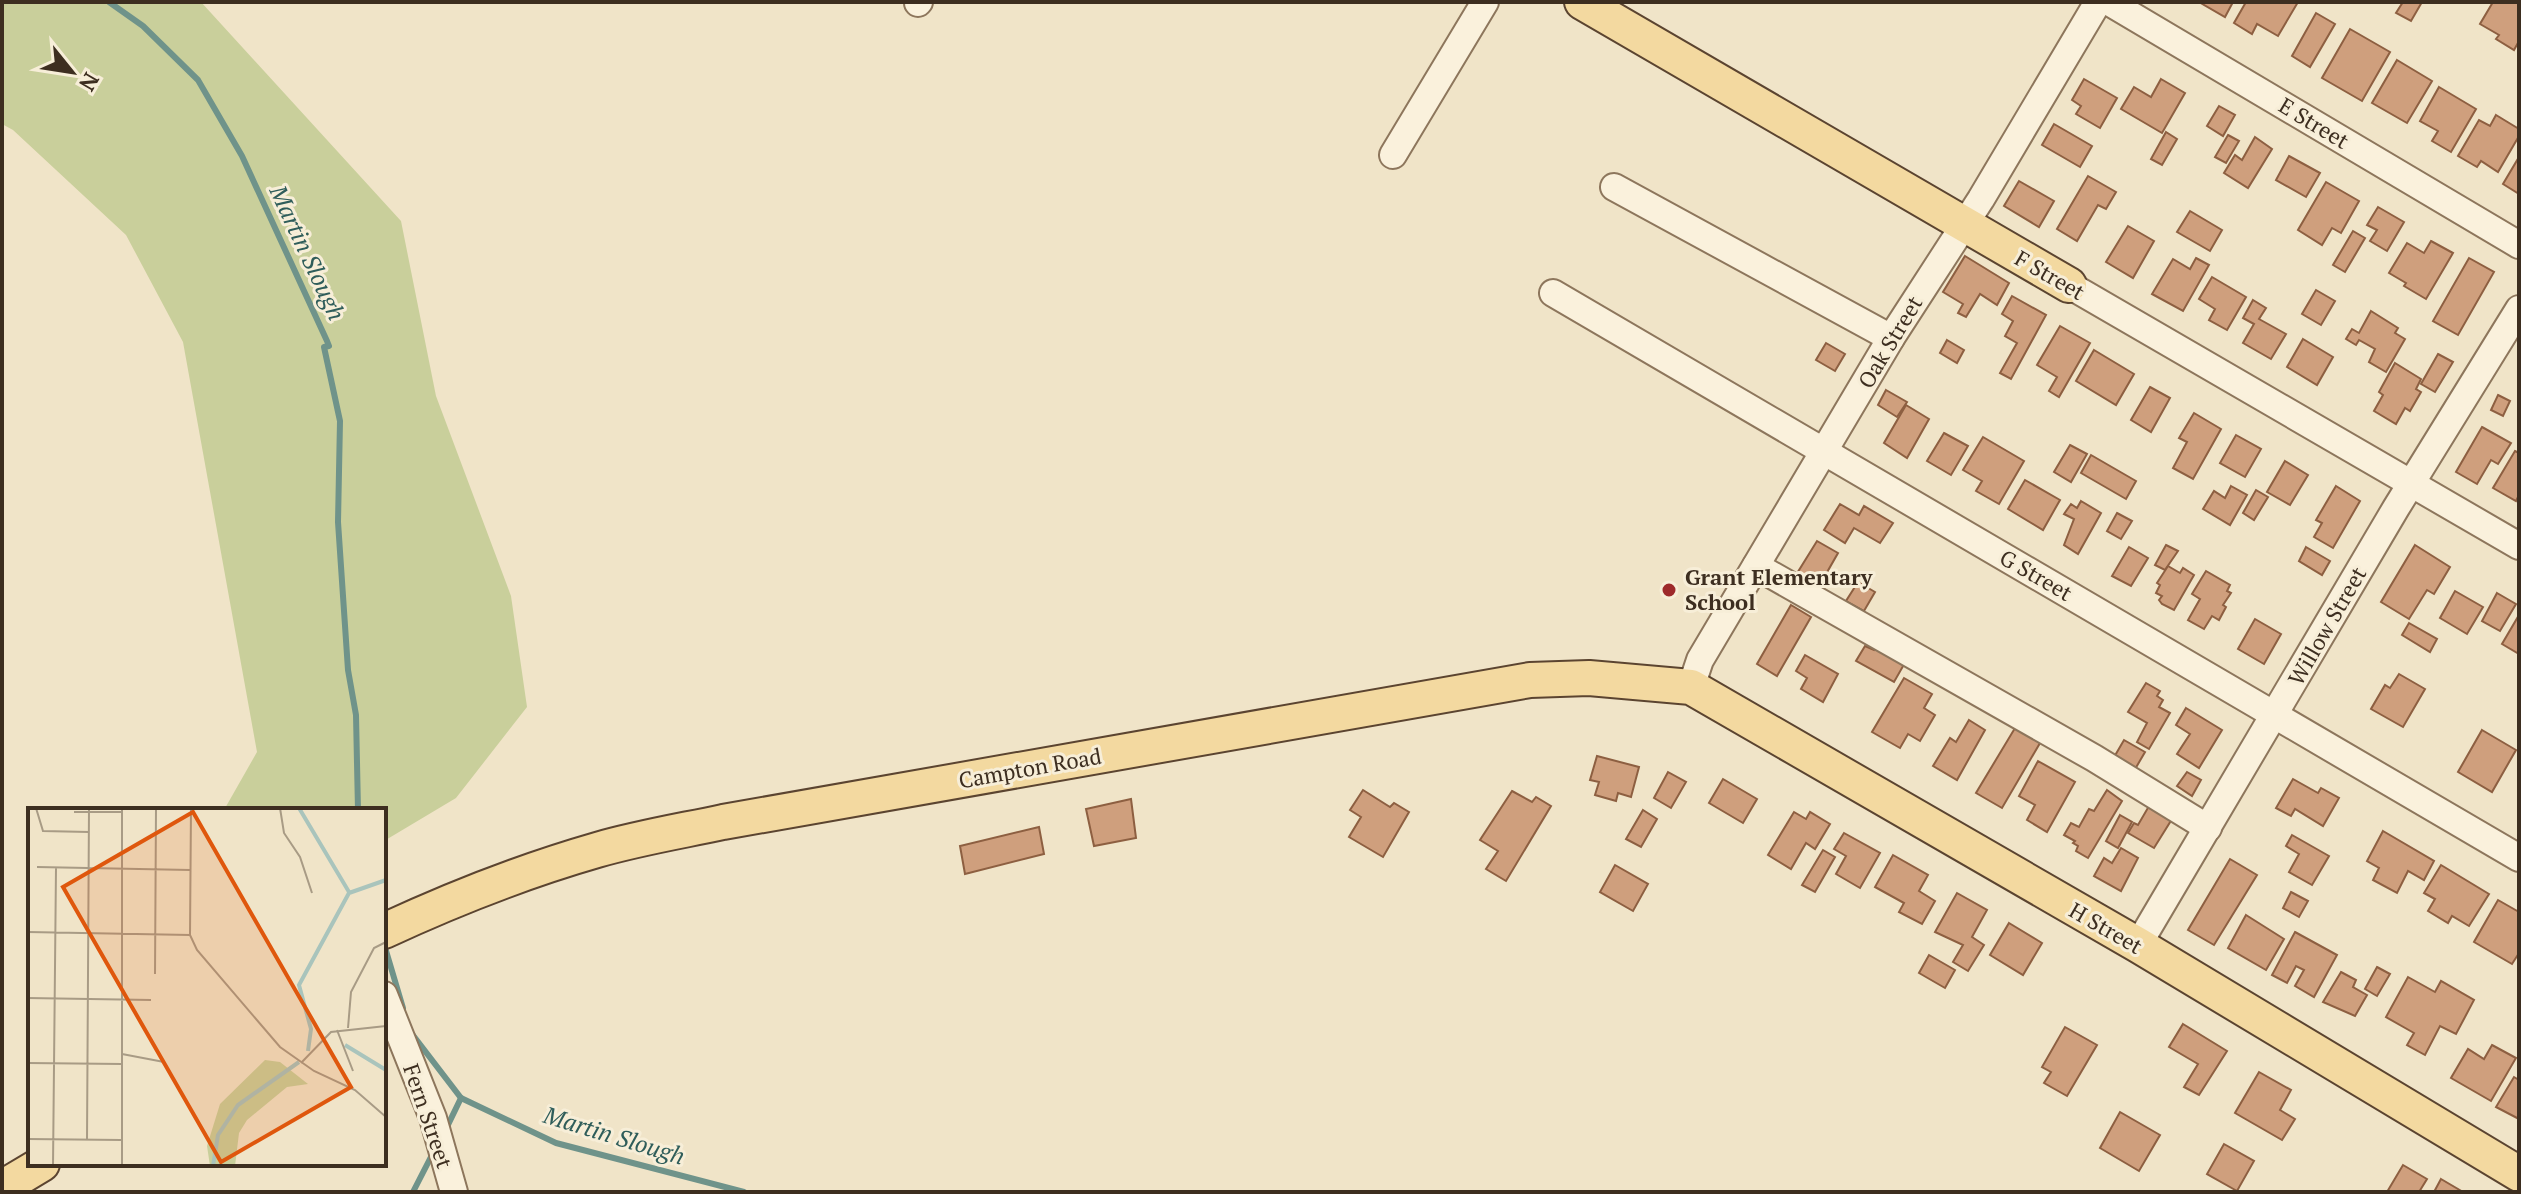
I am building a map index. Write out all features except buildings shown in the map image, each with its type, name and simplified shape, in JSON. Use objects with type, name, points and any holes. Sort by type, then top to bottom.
[{"type":"main road","name":"F Street","points":[[1582,2],[2069,285]]},
{"type":"main road","name":"Campton Road","points":[[386,930],[438,906],[561,861],[723,822],[1530,680],[1589,678],[1691,687]]},
{"type":"main road","name":"H Street","points":[[1691,687],[2138,945],[2519,1174]]},
{"type":"main road","points":[[2,1188],[39,1166]]},
{"type":"street","points":[[1393,155],[1485,2]]},
{"type":"street","name":"Oak Street","points":[[1691,687],[1700,660],[1891,338],[1981,199],[2098,2]]},
{"type":"street","name":"E Street","points":[[2109,2],[2519,245]]},
{"type":"street","points":[[1614,187],[1891,338]]},
{"type":"street","name":"F Street","points":[[2069,285],[2519,546]]},
{"type":"street","name":"G Street","points":[[1553,293],[2519,858]]},
{"type":"street","name":"Willow Street","points":[[2138,945],[2519,309]]},
{"type":"street","points":[[1756,566],[2094,758],[2208,828]]},
{"type":"street","name":"Fern Street","points":[[386,1000],[433,1118],[454,1192]]},
{"type":"green space","points":[[2,2],[201,2],[401,221],[436,396],[511,596],[527,707],[456,798],[386,840],[386,808],[225,808],[257,752],[183,342],[126,235],[13,130],[2,124]]},
{"type":"waterway","name":"Martin Slough","points":[[109,2],[143,26],[198,80],[242,156],[329,346],[324,347],[340,421],[338,522],[348,670],[356,715],[358,808]]},
{"type":"waterway","name":"Martin Slough","points":[[386,951],[403,1008]]},
{"type":"waterway","name":"Martin Slough","points":[[412,1034],[461,1098],[556,1143],[744,1192]]},
{"type":"waterway","points":[[445,1131],[461,1098]]},
{"type":"waterway","points":[[413,1192],[434,1151]]},
{"type":"place","name":"Grant Elementary School","points":[[1669,590]]}]
